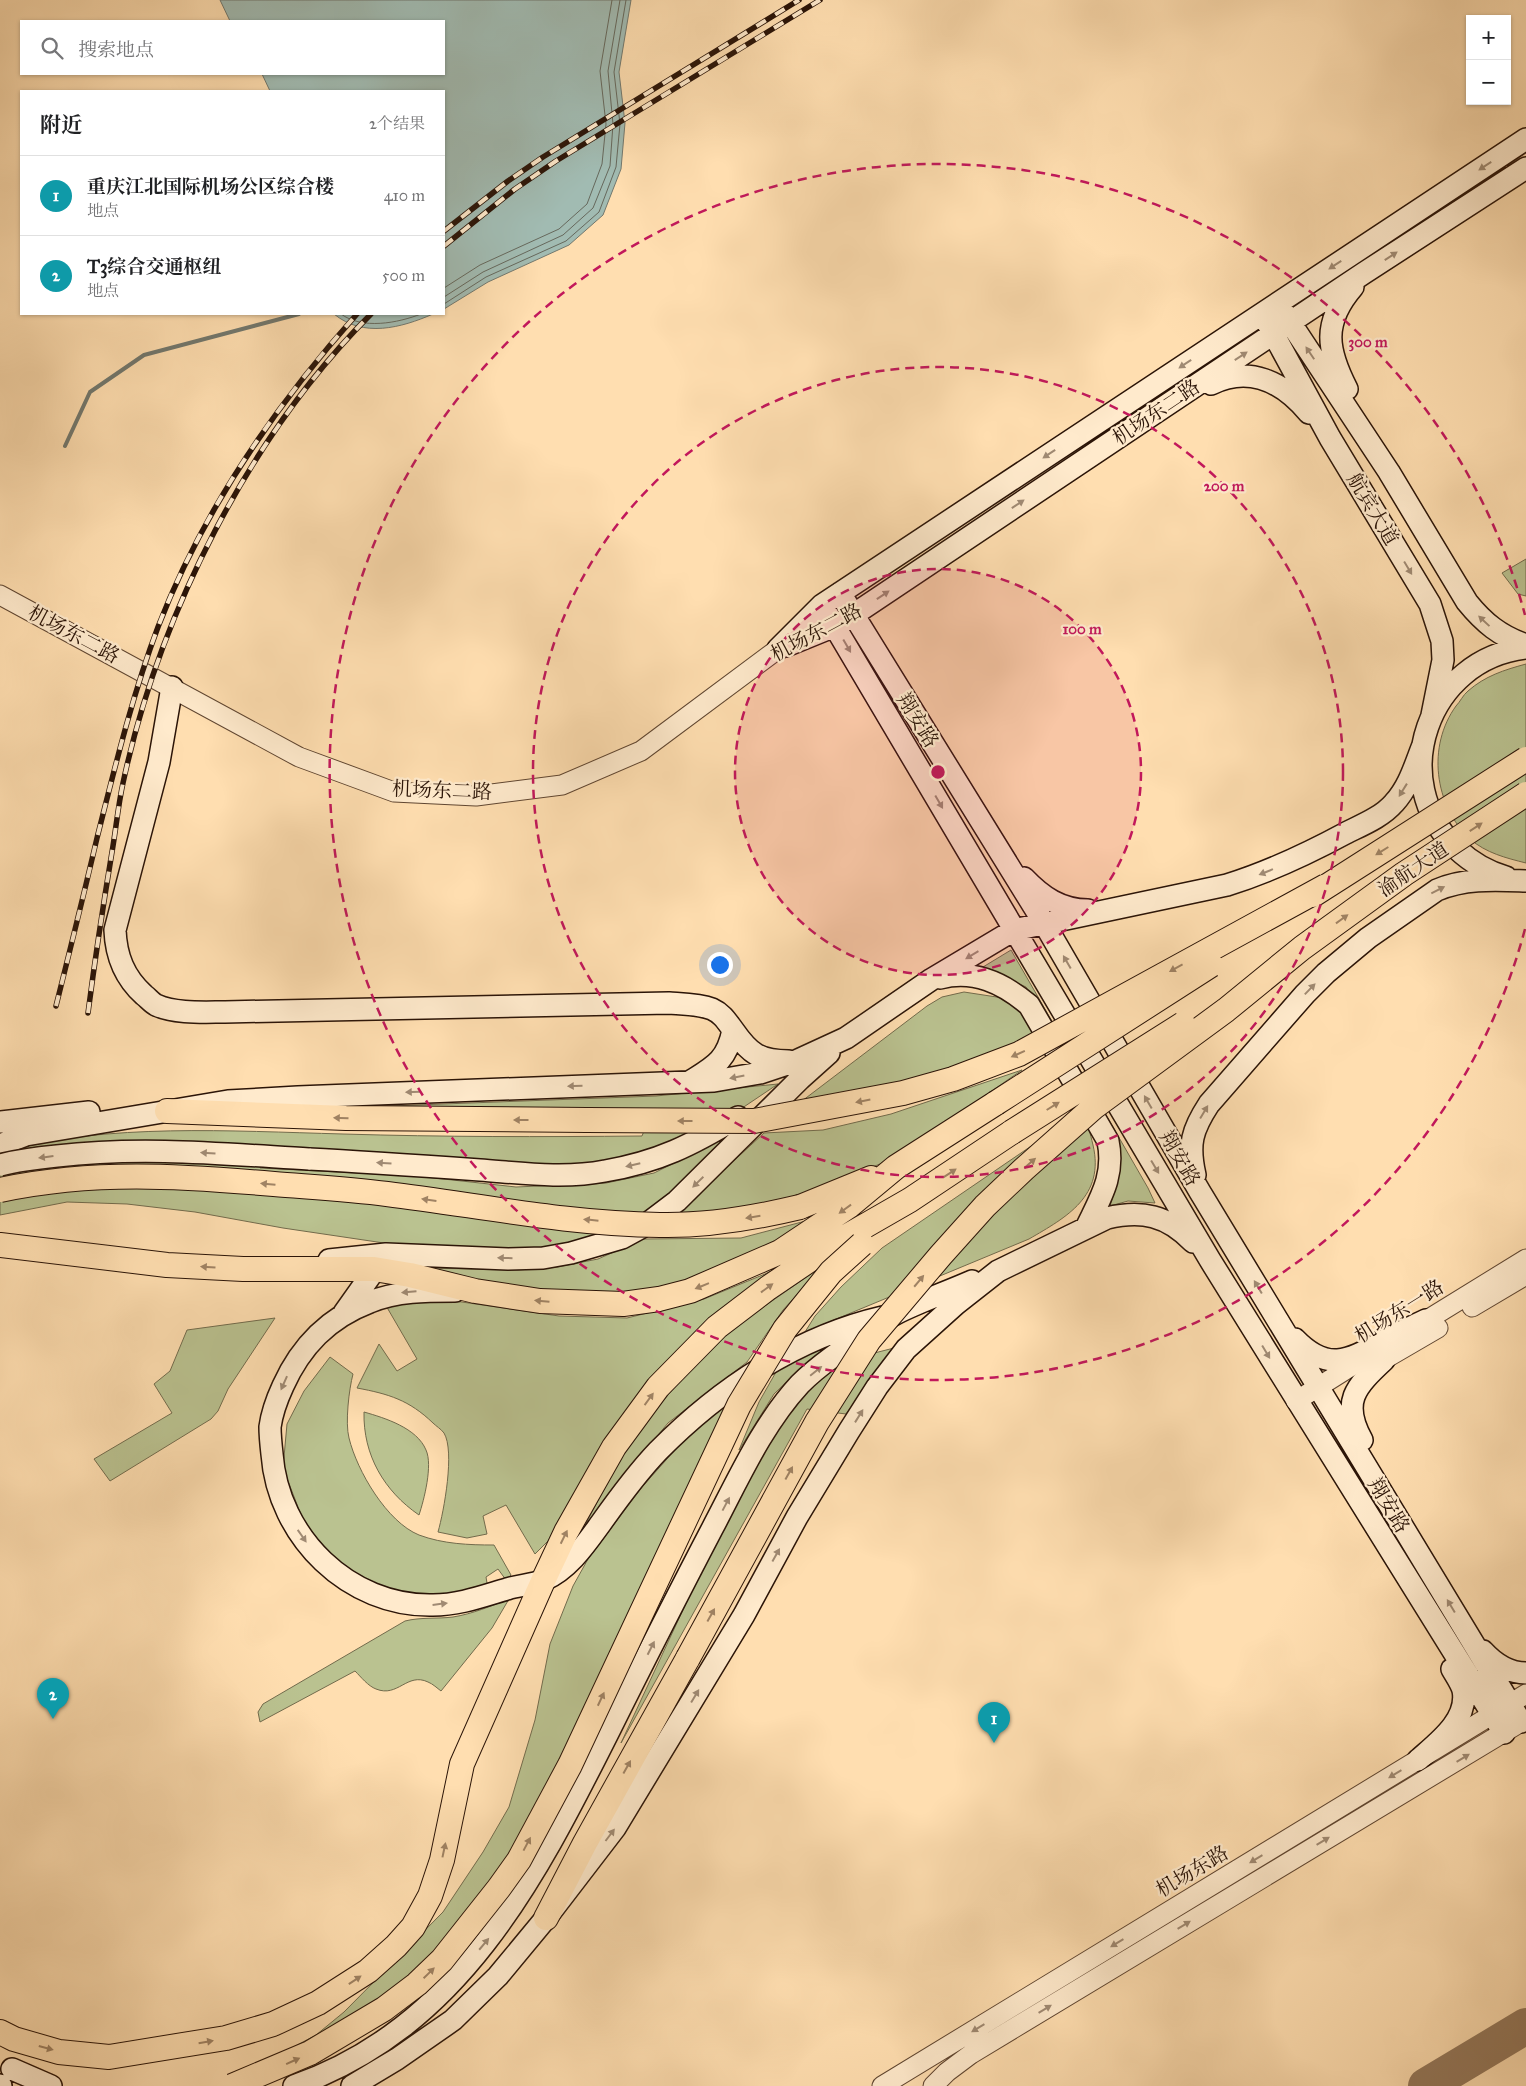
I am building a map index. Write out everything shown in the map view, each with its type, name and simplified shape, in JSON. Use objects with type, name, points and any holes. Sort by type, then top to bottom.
[{"type":"highway","name":"渝航大道","points":[[1326,886],[1526,759]]},
{"type":"highway","name":"渝航大道","points":[[1302,948],[1404,874],[1526,794]]},
{"type":"highway","points":[[0,1245],[123,1261],[242,1269],[380,1262],[410,1275],[476,1291],[540,1301],[623,1304],[659,1299],[690,1291],[780,1252],[849,1206],[896,1167],[1192,978],[1326,886]]},
{"type":"highway","points":[[166,1111],[346,1118],[754,1121],[903,1093],[954,1079],[1019,1054],[1326,886]]},
{"type":"highway","points":[[0,2032],[14,2039],[59,2052],[109,2057],[165,2049],[226,2038],[273,2024],[318,2003],[368,1971],[396,1946],[413,1927],[430,1896],[442,1860],[462,1764],[543,1581],[566,1532],[614,1447],[658,1387],[717,1327],[768,1288],[830,1246],[910,1200],[1012,1132],[1302,948]]},
{"type":"highway","points":[[546,1918],[585,1843],[817,1422],[869,1340],[941,1255],[985,1206],[1011,1181],[1094,1108],[1226,1010],[1302,948]]},
{"type":"highway","points":[[0,1190],[33,1183],[105,1176],[178,1176],[385,1194],[513,1212],[661,1225],[756,1217],[800,1207],[896,1167]]},
{"type":"highway","points":[[232,2086],[310,2053],[384,2010],[417,1984],[442,1960],[499,1888],[519,1860],[570,1764],[739,1405],[785,1329],[831,1272],[910,1200]]},
{"type":"main road","name":"机场东二路","points":[[778,649],[822,605],[1526,139]]},
{"type":"main road","name":"机场东二路","points":[[778,649],[844,621],[1364,273],[1526,168]]},
{"type":"main road","points":[[1364,273],[1345,296],[1338,309],[1333,323],[1332,353],[1336,367],[1389,472]]},
{"type":"main road","name":"航宾大道","points":[[1269,308],[1282,329],[1389,472],[1467,602],[1494,631],[1526,646]]},
{"type":"main road","name":"航宾大道","points":[[1282,329],[1330,438],[1430,604],[1438,622],[1444,660],[1432,714]]},
{"type":"main road","points":[[1162,408],[1218,380],[1231,376],[1248,375],[1260,377],[1292,395],[1330,438]]},
{"type":"main road","name":"翔安路","points":[[840,593],[844,621],[1014,930],[1210,1260],[1420,1597],[1510,1704]]},
{"type":"main road","name":"翔安路","points":[[822,605],[844,621],[1002,854],[1200,1192],[1510,1704],[1517,1725]]},
{"type":"main road","points":[[0,1165],[15,1161],[86,1152],[169,1151],[532,1174],[577,1174],[604,1172],[676,1152],[701,1140],[798,1070],[928,982],[1014,930],[1227,884],[1256,875],[1307,854],[1382,814],[1403,791],[1422,745],[1432,714],[1449,688],[1473,666],[1502,652],[1526,646]]},
{"type":"main road","points":[[172,687],[159,762],[114,930],[116,950],[122,969],[137,989],[156,1005],[184,1011],[225,1012],[692,1005],[713,1009],[722,1016],[747,1047],[762,1059],[798,1070]]},
{"type":"main road","points":[[1422,745],[1421,769],[1425,793],[1435,820],[1443,832],[1452,843],[1474,862],[1501,876],[1526,881]]},
{"type":"main road","points":[[1002,854],[1037,891],[1055,903],[1074,910],[1111,909]]},
{"type":"main road","points":[[1200,1192],[1191,1156],[1192,1141],[1201,1116],[1228,1082],[1326,973],[1368,938],[1436,890],[1451,884],[1473,881],[1526,881]]},
{"type":"main road","points":[[928,982],[955,974],[970,976],[1001,985],[1028,1005],[1108,1142],[1110,1170],[1106,1184],[1087,1226]]},
{"type":"main road","points":[[690,1081],[719,1062],[729,1048],[733,1030]]},
{"type":"main road","points":[[0,1145],[26,1135],[228,1101],[714,1081],[760,1073],[798,1070]]},
{"type":"main road","points":[[343,1314],[380,1262],[543,1258],[571,1253],[622,1238],[644,1226],[677,1201],[798,1070]]},
{"type":"main road","points":[[0,1122],[87,1112],[166,1111]]},
{"type":"main road","points":[[476,1291],[400,1293],[371,1301],[343,1314],[314,1337],[300,1354],[291,1368],[274,1407],[270,1429],[273,1471],[284,1506],[300,1534],[317,1557],[339,1576],[362,1590],[400,1603],[434,1605],[474,1600],[509,1588],[543,1581],[559,1571],[581,1551],[602,1521],[657,1452],[729,1389],[792,1349],[852,1324],[895,1314],[998,1270],[1087,1226],[1124,1214],[1142,1214],[1159,1218],[1174,1226],[1186,1235],[1210,1260]]},
{"type":"main road","points":[[352,2086],[397,2059],[453,2020],[498,1976],[546,1918],[615,1828],[744,1614],[797,1517],[877,1388],[906,1349],[956,1304],[998,1270]]},
{"type":"main road","points":[[294,2086],[320,2077],[354,2060],[387,2039],[421,2011],[456,1978],[503,1922],[539,1865],[566,1816],[681,1588],[753,1452],[775,1415],[801,1383],[842,1350],[895,1314]]},
{"type":"main road","points":[[1278,1322],[1315,1355],[1330,1361],[1339,1361],[1355,1356],[1426,1320]]},
{"type":"main road","points":[[1384,1360],[1363,1380],[1353,1400],[1351,1409],[1356,1428],[1375,1461],[1388,1502]]},
{"type":"main road","points":[[1418,1760],[1452,1727],[1462,1708],[1463,1698],[1459,1681],[1429,1628],[1420,1597]]},
{"type":"main road","points":[[1469,1636],[1497,1663],[1510,1670],[1526,1674]]},
{"type":"main road","points":[[321,2086],[352,2072],[398,2044],[443,2010],[531,1936]]},
{"type":"main road","points":[[5,2080],[51,2086]]},
{"type":"street","name":"机场东二路","points":[[0,595],[299,757],[394,792],[476,796],[562,784],[641,751],[778,649]]},
{"type":"street","name":"机场东一路","points":[[1299,1405],[1426,1320],[1526,1259]]},
{"type":"street","name":"机场东一路","points":[[1321,1391],[1384,1360],[1526,1275]]},
{"type":"street","name":"机场东路","points":[[882,2086],[1510,1704]]},
{"type":"street","points":[[933,2086],[947,2072],[971,2054],[1517,1725]]},
{"type":"green space","points":[[1526,559],[1526,596],[1518,594],[1502,573]]},
{"type":"green space","points":[[1526,664],[1526,863],[1504,857],[1483,848],[1470,839],[1458,825],[1442,793],[1438,757],[1441,739],[1447,722],[1466,693],[1488,677]]},
{"type":"green space","points":[[1011,950],[1155,1203],[1128,1201],[1110,1206],[1119,1174],[1039,1006],[1026,987],[983,967]]},
{"type":"green space","points":[[964,992],[1003,998],[1022,1011],[1035,1035],[982,1058],[891,1088],[798,1104],[927,1006],[942,997]]},
{"type":"green space","points":[[1022,1070],[954,1117],[880,1164],[813,1190],[766,1205],[719,1211],[677,1213],[764,1133],[823,1130],[891,1114]]},
{"type":"green space","points":[[778,1084],[699,1137],[602,1168],[266,1150],[260,1168],[416,1176],[516,1187],[606,1183],[654,1173],[728,1136],[668,1196],[607,1236],[568,1246],[477,1252],[384,1243],[283,1228],[195,1212],[127,1204],[67,1202],[0,1215],[0,1151],[42,1142],[85,1136],[170,1131],[530,1137],[642,1136],[652,1111],[337,1108],[656,1096]]},
{"type":"green space","points":[[1081,1112],[1090,1132],[1095,1163],[1093,1178],[1088,1191],[1080,1203],[1069,1213],[1029,1239],[805,1332],[815,1316],[841,1287],[882,1248]]},
{"type":"green space","points":[[817,1218],[741,1266],[623,1296],[543,1296],[425,1268],[518,1270],[557,1267],[598,1259],[643,1239],[741,1238]]},
{"type":"green space","points":[[822,1244],[719,1316],[557,1532],[535,1554],[506,1505],[483,1516],[487,1534],[467,1538],[438,1532],[449,1467],[449,1453],[444,1433],[407,1403],[379,1393],[357,1388],[379,1344],[397,1371],[417,1359],[385,1304],[434,1298],[559,1316],[627,1318],[704,1299],[765,1274]]},
{"type":"green space","points":[[824,1265],[783,1310],[747,1362],[668,1423],[640,1457],[572,1550],[621,1457],[662,1402],[703,1354],[730,1330]]},
{"type":"green space","points":[[275,1318],[228,1389],[218,1411],[211,1419],[110,1481],[94,1459],[172,1413],[154,1384],[170,1371],[187,1330]]},
{"type":"green space","points":[[845,1337],[801,1368],[774,1394],[739,1450],[759,1402],[780,1365]]},
{"type":"green space","points":[[894,1348],[846,1414],[807,1409],[621,1743],[709,1554],[772,1434],[807,1387],[839,1362]]},
{"type":"green space","points":[[330,1357],[353,1374],[348,1406],[347,1424],[349,1438],[366,1480],[385,1507],[396,1519],[419,1535],[447,1542],[494,1545],[511,1575],[506,1580],[498,1569],[486,1577],[488,1589],[435,1598],[382,1588],[357,1576],[330,1555],[303,1520],[283,1468],[287,1424],[304,1391]]},
{"type":"green space","points":[[733,1397],[537,1807],[509,1855],[449,1937],[406,1979],[322,2041],[271,2059],[316,2035],[344,2012],[443,1912],[483,1852],[509,1807],[535,1720],[550,1644],[573,1586],[588,1559],[642,1487],[683,1441]]},
{"type":"green space","points":[[364,1412],[400,1425],[422,1442],[429,1464],[419,1515],[396,1495],[378,1471],[367,1443]]},
{"type":"green space","points":[[509,1599],[492,1628],[441,1691],[430,1683],[414,1680],[397,1688],[384,1691],[370,1686],[355,1671],[260,1722],[258,1712],[263,1704],[405,1621],[460,1616]]},
{"type":"water","points":[[220,0],[631,0],[619,72],[625,123],[621,169],[603,215],[569,245],[488,282],[445,308],[445,90],[270,90],[262,75],[445,75],[445,20],[230,20]]},
{"type":"water","points":[[336,315],[431,315],[408,323],[382,328],[357,326]]},
{"type":"waterway","points":[[65,446],[90,392],[144,355],[295,315]]},
{"type":"taxiway","points":[[1426,2086],[1526,2026]]},
{"type":"railway","points":[[445,230],[508,181],[543,157],[799,0]]},
{"type":"railway","points":[[445,245],[515,189],[556,161],[820,0]]},
{"type":"railway","points":[[56,1006],[124,732],[158,627],[176,584],[196,542],[219,501],[269,423],[326,349],[356,315]]},
{"type":"railway","points":[[88,1013],[123,783],[139,720],[160,656],[185,593],[215,531],[248,472],[286,415],[327,362],[370,315]]},
{"type":"place","name":"T3综合交通枢纽","points":[[53,1719]]},
{"type":"place","name":"重庆江北国际机场公区综合楼","points":[[994,1743]]}]
